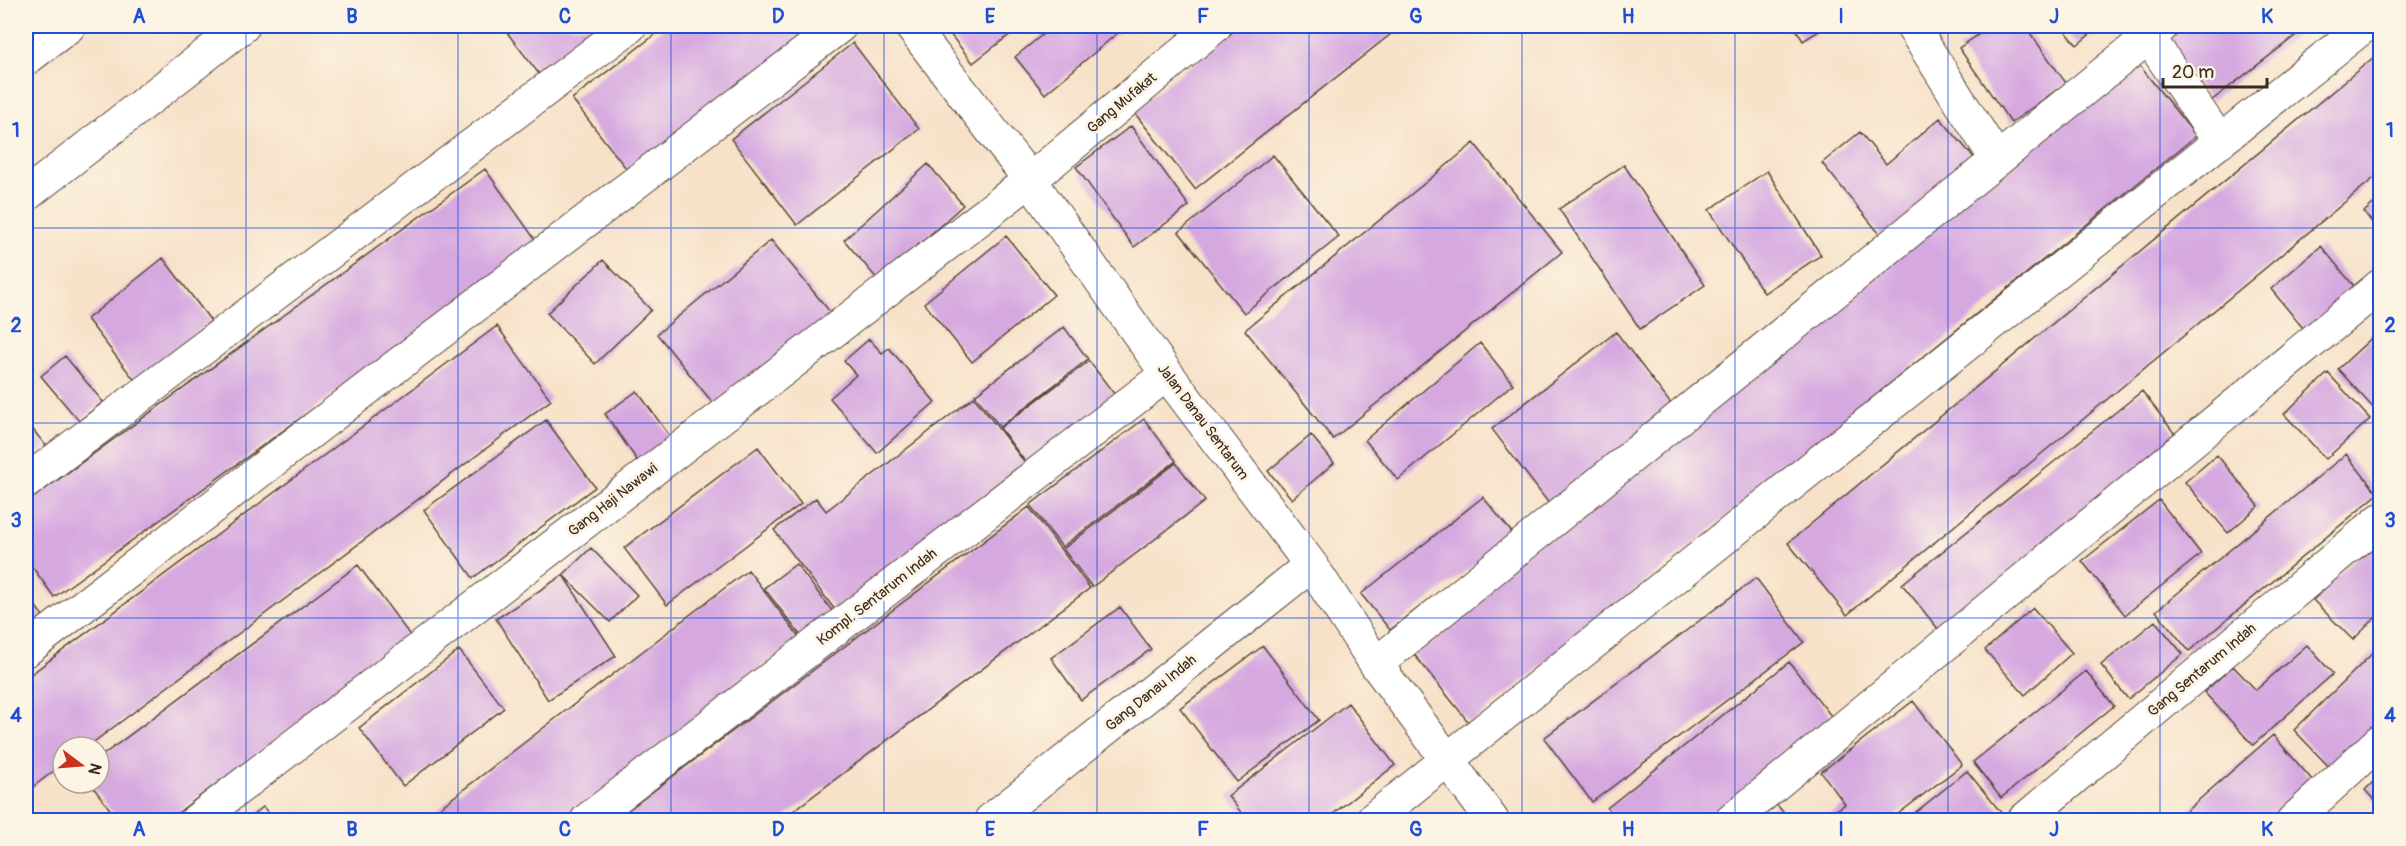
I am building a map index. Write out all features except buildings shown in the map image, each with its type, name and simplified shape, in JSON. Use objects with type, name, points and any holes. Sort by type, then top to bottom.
[{"type":"street","points":[[26,59],[69,26]]},
{"type":"street","points":[[26,195],[243,26]]},
{"type":"street","points":[[26,482],[630,26]]},
{"type":"street","points":[[26,650],[840,26]]},
{"type":"street","name":"Jalan Danau Sentarum","points":[[911,26],[1030,180],[1167,374],[1311,565],[1376,663],[1447,762],[1492,820]]},
{"type":"street","name":"Gang Mufakat","points":[[1030,180],[1215,26]]},
{"type":"street","points":[[1912,26],[1996,160]]},
{"type":"street","points":[[1372,820],[2364,26]]},
{"type":"street","points":[[1376,663],[1996,160],[2150,30],[2220,142]]},
{"type":"street","name":"Gang Haji Nawawi","points":[[197,820],[1030,180]]},
{"type":"street","points":[[1732,820],[2380,286]]},
{"type":"street","name":"Kompl. Sentarum Indah","points":[[587,820],[1167,374]]},
{"type":"street","name":"Gang Sentarum Indah","points":[[2024,820],[2380,520]]},
{"type":"street","name":"Gang Danau Indah","points":[[991,820],[1311,565]]},
{"type":"street","points":[[2294,820],[2380,741]]}]
